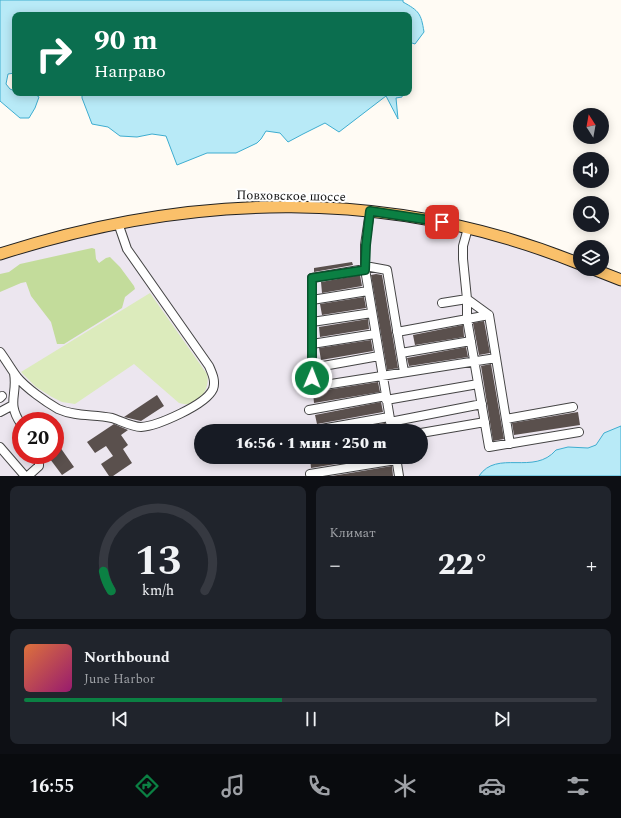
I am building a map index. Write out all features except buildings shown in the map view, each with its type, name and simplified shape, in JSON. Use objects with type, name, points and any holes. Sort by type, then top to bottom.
[{"type":"main road","name":"Повховское шоссе","points":[[0,254],[50,239],[118,223],[192,212],[244,207],[310,207],[370,211],[468,228],[526,243],[573,261]]},
{"type":"main road","points":[[609,275],[621,280]]},
{"type":"lane","points":[[370,211],[366,234],[365,268],[391,424]]},
{"type":"lane","points":[[0,352],[16,376],[34,392],[58,408],[80,415],[106,417],[139,427],[146,426],[193,408],[203,401],[213,389],[214,382],[209,366],[127,249],[118,223]]},
{"type":"lane","points":[[468,228],[463,246],[467,320],[489,447],[579,432]]},
{"type":"lane","points":[[404,372],[387,270],[365,268],[312,278],[312,387],[496,358]]},
{"type":"lane","points":[[312,300],[368,291]]},
{"type":"lane","points":[[442,303],[467,299],[489,315],[510,444]]},
{"type":"lane","points":[[312,322],[372,313]]},
{"type":"lane","points":[[397,332],[489,315]]},
{"type":"lane","points":[[312,344],[375,334]]},
{"type":"lane","points":[[401,353],[471,341]]},
{"type":"lane","points":[[312,368],[379,356]]},
{"type":"lane","points":[[15,412],[13,405],[16,376]]},
{"type":"lane","points":[[309,410],[478,384]]},
{"type":"lane","points":[[357,424],[482,404]]},
{"type":"lane","points":[[0,412],[13,405]]},
{"type":"lane","points":[[506,419],[573,407]]},
{"type":"lane","points":[[428,432],[485,422]]},
{"type":"lane","points":[[0,447],[25,476]]},
{"type":"lane","points":[[28,476],[39,466],[39,464]]},
{"type":"lane","points":[[310,474],[364,464]]},
{"type":"lane","points":[[397,464],[399,476]]},
{"type":"shaded area","points":[[310,207],[468,228],[573,266],[573,276],[609,275],[621,280],[621,476],[0,476],[0,254],[118,223]]},
{"type":"green space","points":[[92,248],[95,249],[96,259],[99,263],[110,257],[120,267],[135,289],[125,297],[122,308],[64,344],[57,344],[51,322],[31,296],[26,282],[0,292],[0,274],[9,272],[20,264]]},
{"type":"green space","points":[[150,293],[207,374],[208,380],[205,392],[197,401],[186,404],[179,403],[134,364],[75,404],[62,402],[52,397],[36,387],[21,372]]},
{"type":"water","points":[[0,0],[403,0],[403,2],[416,10],[418,13],[422,21],[424,32],[415,44],[412,43],[412,12],[12,12],[12,73],[8,74],[6,84],[12,90],[12,96],[39,97],[29,118],[20,118],[0,101]]},
{"type":"water","points":[[82,96],[386,96],[339,132],[325,123],[288,142],[280,133],[266,131],[257,143],[236,153],[207,153],[177,165],[166,136],[152,134],[137,137],[120,136],[108,127],[92,124]]},
{"type":"water","points":[[386,96],[402,96],[396,98],[398,119]]},
{"type":"water","points":[[621,426],[621,476],[479,476],[487,468],[496,464],[527,463],[537,461],[547,457],[556,450],[568,447],[588,448],[596,445],[604,433]]},
{"type":"route","points":[[312,378],[312,278],[365,270],[367,229],[370,211],[442,222]]}]
